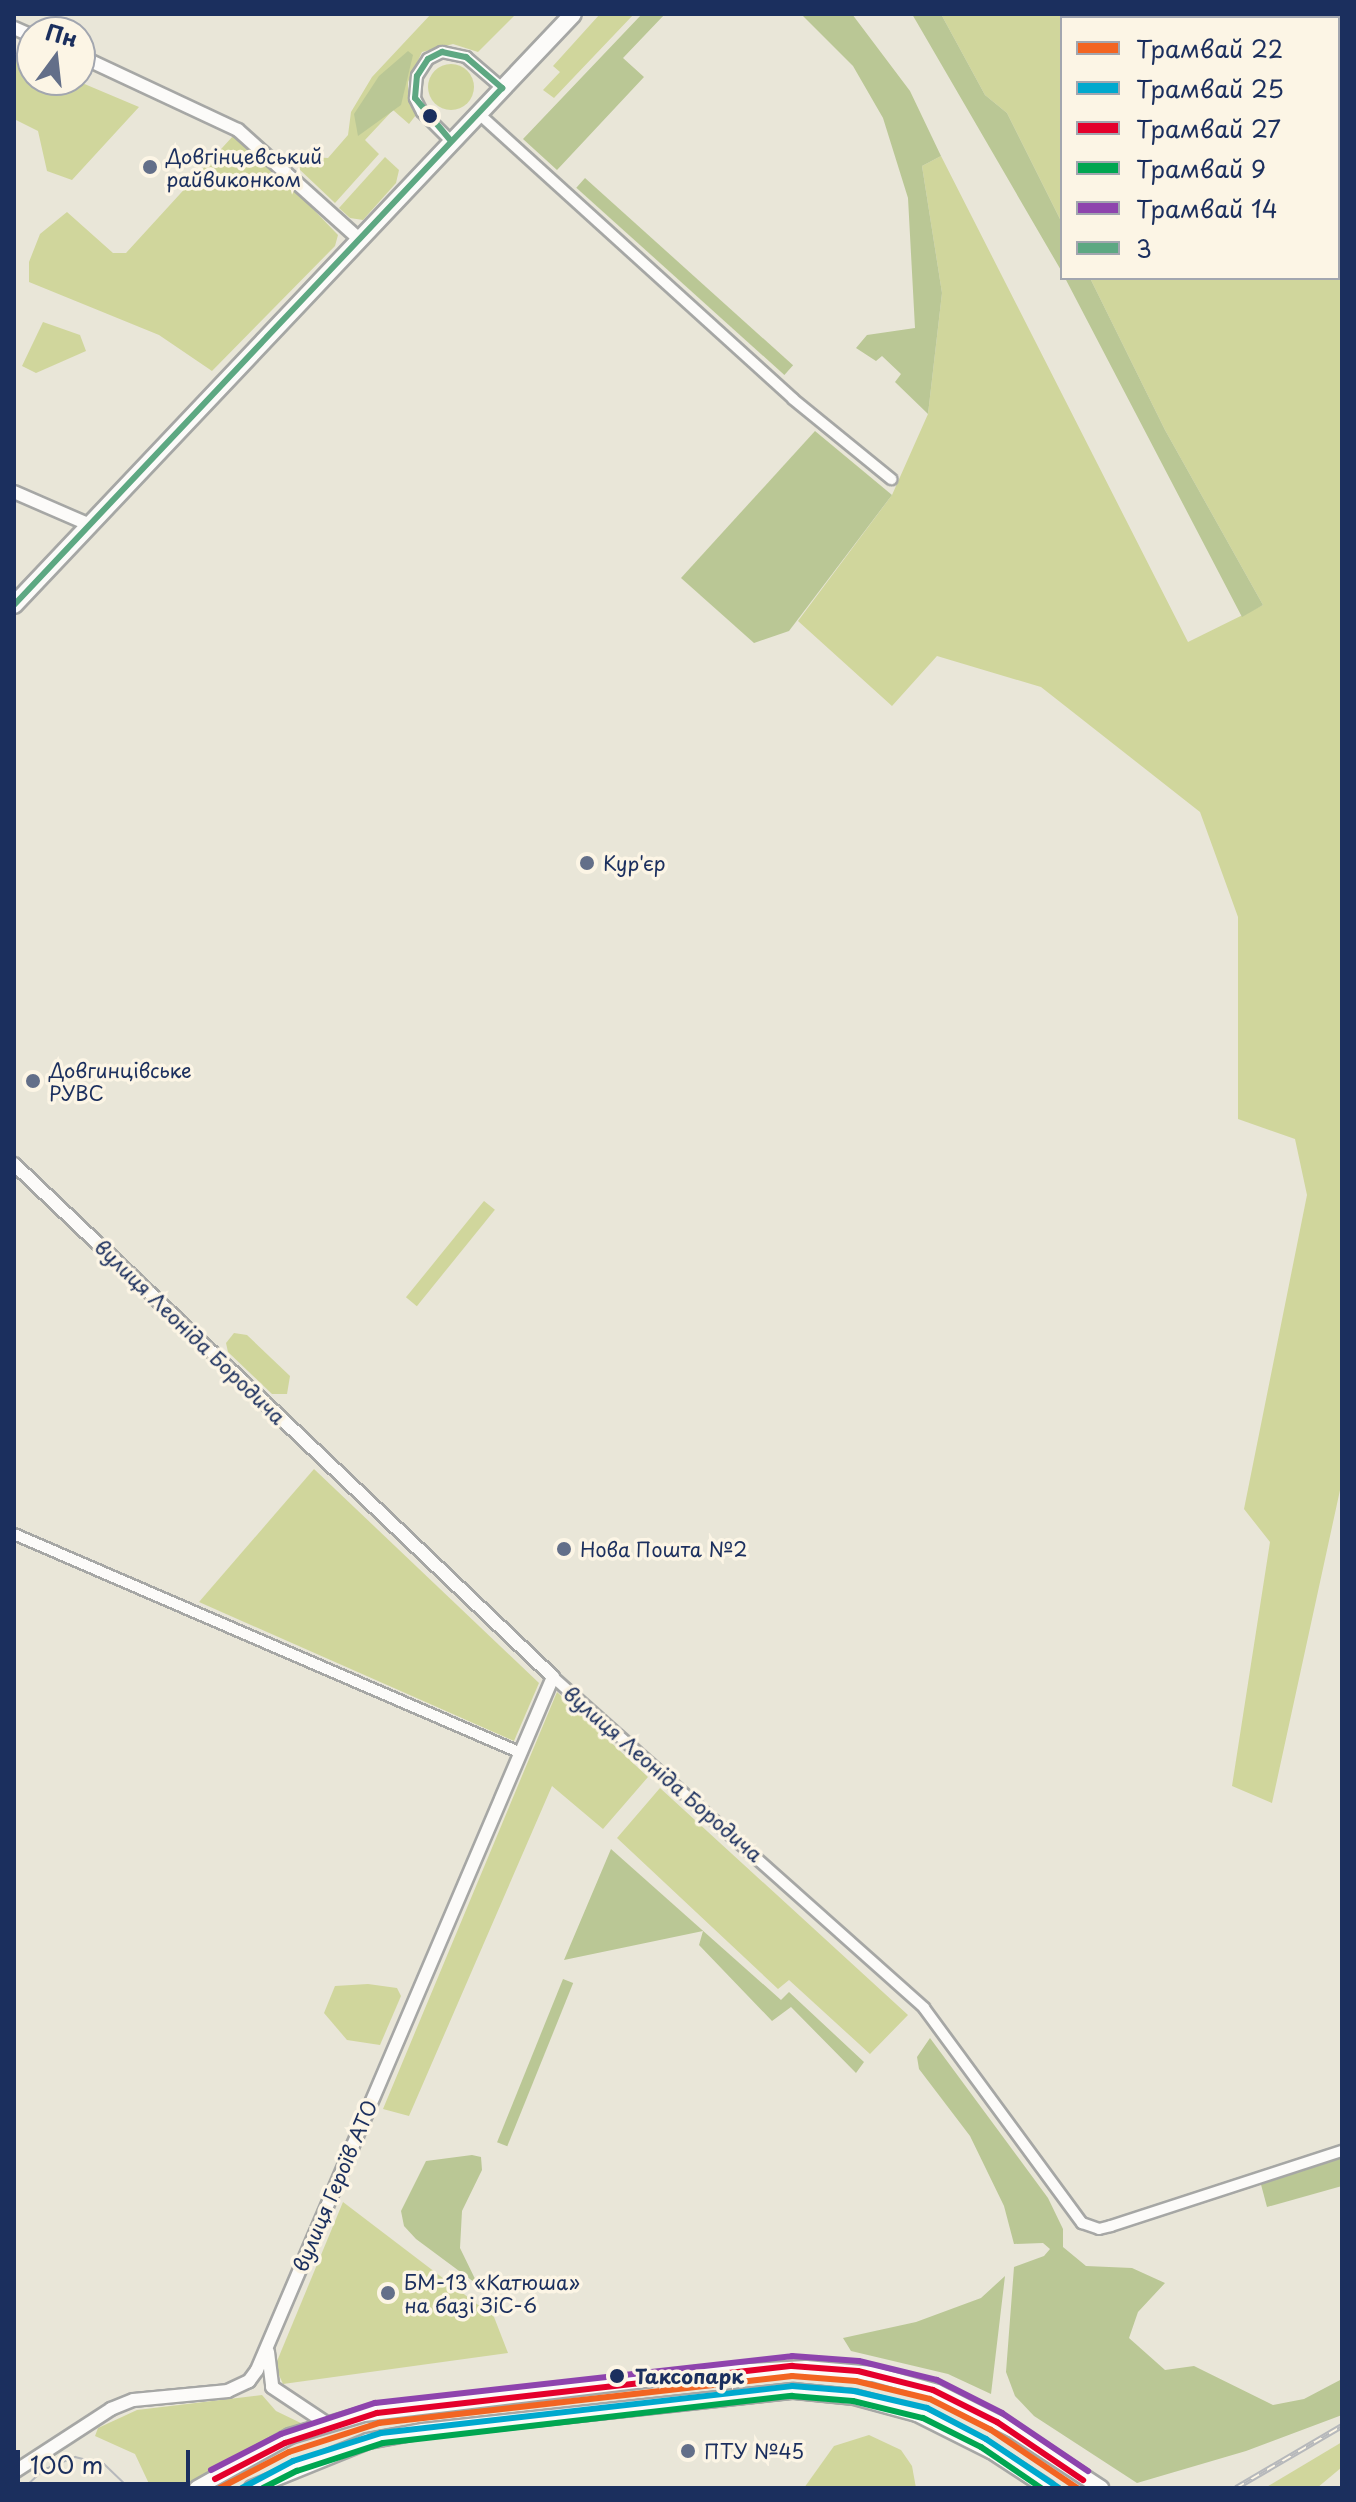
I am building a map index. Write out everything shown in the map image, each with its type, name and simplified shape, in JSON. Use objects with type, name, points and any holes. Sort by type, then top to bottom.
[{"type":"main road","points":[[14,605],[573,14]]},
{"type":"main road","points":[[197,2488],[249,2456],[326,2423],[696,2374],[806,2368],[905,2382],[1011,2429],[1101,2488]]},
{"type":"main road","points":[[252,2488],[368,2441],[700,2398],[794,2391],[886,2404],[961,2434],[1048,2488]]},
{"type":"street","points":[[451,141],[415,98],[417,76],[428,59],[442,52],[466,57],[502,88]]},
{"type":"street","points":[[96,63],[238,130],[360,240]]},
{"type":"street","points":[[478,113],[793,399],[891,479]]},
{"type":"street","points":[[14,492],[90,525]]},
{"type":"street","name":"вулиця Леоніда Бородича","points":[[14,1164],[553,1677],[924,2008],[1082,2223],[1099,2229],[1111,2226],[1342,2151]]},
{"type":"street","points":[[14,1534],[521,1753]]},
{"type":"street","name":"вулиця Героїв АТО","points":[[14,2472],[133,2400],[241,2387],[268,2348],[553,1677]]},
{"type":"street","points":[[268,2348],[272,2387],[326,2423]]},
{"type":"green space","points":[[431,14],[516,14],[478,52],[453,44],[422,52],[408,82],[408,100],[416,115],[409,124],[393,110],[365,140],[379,154],[335,203],[298,168],[312,157],[328,158],[348,135],[351,112],[372,77]]},
{"type":"green space","points":[[600,14],[634,14],[554,98],[543,90],[560,72],[553,66]]},
{"type":"green space","points":[[642,14],[665,14],[623,58],[644,77],[557,170],[523,139]]},
{"type":"green space","points":[[801,14],[852,14],[910,91],[941,156],[922,166],[942,293],[928,414],[895,382],[901,374],[882,356],[876,361],[856,348],[867,335],[915,328],[908,198],[883,118],[853,66]]},
{"type":"green space","points":[[912,14],[941,14],[985,95],[1007,113],[1060,219],[1060,269]]},
{"type":"green space","points":[[941,14],[1149,16],[1060,16],[1060,219],[1007,113],[985,95]]},
{"type":"green space","points":[[1342,14],[1342,1481],[1272,1803],[1232,1786],[1270,1542],[1244,1509],[1307,1195],[1295,1139],[1238,1119],[1238,917],[1200,812],[1041,687],[937,656],[892,706],[798,621],[892,495],[928,414],[942,293],[922,166],[941,156],[1188,642],[1263,605],[1165,430],[1091,280],[1340,280],[1340,16],[1269,16]]},
{"type":"green space","points":[[408,51],[413,55],[401,105],[358,136],[354,114],[379,76]]},
{"type":"green space","points":[[15,55],[16,96],[96,96],[96,89],[139,107],[72,180],[47,171],[38,131],[14,119]]},
{"type":"green space","points":[[451,64],[467,71],[474,87],[467,103],[451,110],[435,103],[428,87],[435,71]]},
{"type":"green space","points":[[233,136],[264,158],[338,235],[335,246],[212,371],[159,335],[29,282],[29,262],[40,234],[67,212],[113,253],[126,253]]},
{"type":"green space","points":[[385,157],[399,170],[396,183],[363,220],[350,218],[339,208]]},
{"type":"green space","points":[[585,178],[793,365],[784,375],[576,188]]},
{"type":"green space","points":[[1066,280],[1091,280],[1165,430],[1263,605],[1242,617]]},
{"type":"green space","points":[[43,322],[80,335],[86,351],[36,373],[22,366]]},
{"type":"green space","points":[[815,431],[892,495],[789,631],[754,643],[681,578]]},
{"type":"green space","points":[[484,1201],[495,1210],[417,1306],[406,1297]]},
{"type":"green space","points":[[234,1333],[247,1335],[290,1376],[287,1394],[272,1394],[228,1352],[226,1343]]},
{"type":"green space","points":[[314,1469],[539,1683],[514,1741],[199,1602]]},
{"type":"green space","points":[[557,1692],[648,1777],[603,1829],[552,1786],[409,2116],[383,2109]]},
{"type":"green space","points":[[660,1788],[908,2015],[870,2054],[789,1980],[778,1989],[617,1838]]},
{"type":"green space","points":[[611,1849],[781,2000],[789,1992],[864,2062],[856,2073],[791,2007],[772,2021],[699,1945],[703,1931],[564,1960]]},
{"type":"green space","points":[[563,1979],[573,1983],[507,2146],[497,2142]]},
{"type":"green space","points":[[368,1984],[397,1988],[401,1996],[380,2045],[347,2040],[324,2013],[335,1986]]},
{"type":"green space","points":[[930,2038],[1048,2198],[1063,2229],[1063,2247],[1086,2266],[1132,2268],[1165,2283],[1138,2312],[1129,2338],[1165,2370],[1194,2366],[1273,2405],[1304,2399],[1342,2379],[1342,2415],[1246,2451],[1137,2483],[1034,2416],[1015,2396],[1006,2372],[1014,2267],[1044,2256],[1050,2249],[1043,2243],[1014,2244],[1004,2206],[970,2136],[919,2069],[917,2057]]},
{"type":"green space","points":[[1342,2151],[1342,2186],[1267,2207],[1259,2177]]},
{"type":"green space","points":[[472,2155],[481,2157],[482,2170],[462,2211],[460,2248],[478,2285],[416,2239],[404,2226],[401,2211],[426,2161]]},
{"type":"green space","points":[[343,2202],[494,2317],[508,2353],[283,2384],[275,2366]]},
{"type":"green space","points":[[1005,2276],[991,2394],[948,2374],[851,2351],[843,2338],[916,2322],[981,2298]]},
{"type":"green space","points":[[262,2395],[276,2411],[305,2425],[262,2442],[184,2488],[151,2488],[135,2454],[95,2436],[98,2428],[137,2410]]},
{"type":"green space","points":[[869,2435],[901,2450],[912,2466],[916,2488],[804,2488],[834,2446]]},
{"type":"green space","points":[[1342,2442],[1342,2467],[1317,2488],[1265,2488]]},
{"type":"tram line","name":"14","points":[[211,2470],[281,2434],[375,2403],[792,2356],[859,2361],[937,2380],[1002,2413],[1088,2471]]},
{"type":"tram line","name":"27","points":[[215,2479],[285,2443],[377,2413],[792,2366],[858,2371],[933,2390],[997,2422],[1083,2480]]},
{"type":"tram line","name":"22","points":[[220,2488],[289,2452],[379,2423],[792,2376],[856,2381],[930,2399],[991,2430],[1077,2488]]},
{"type":"tram line","name":"25","points":[[242,2488],[293,2461],[381,2433],[792,2386],[854,2391],[927,2408],[986,2439],[1059,2488]]},
{"type":"tram line","name":"9","points":[[263,2488],[297,2471],[383,2443],[792,2396],[853,2401],[923,2418],[981,2447],[1041,2488]]},
{"type":"tram line","points":[[24,2488],[43,2470],[75,2457],[104,2464],[129,2488]]},
{"type":"railway","points":[[1236,2488],[1342,2426]]},
{"type":"transit line","name":"3","points":[[451,141],[415,98],[417,76],[428,59],[442,52],[466,57],[502,88]]},
{"type":"transit line","name":"3","points":[[14,605],[502,88]]},
{"type":"place","name":"Довгінцевський райвиконком","points":[[150,167]]},
{"type":"place","name":"Кур'єр","points":[[587,863]]},
{"type":"place","name":"Довгинцівське РУВС","points":[[33,1081]]},
{"type":"place","name":"Нова Пошта №2","points":[[564,1549]]},
{"type":"place","name":"БМ-13 «Катюша» на базі ЗіС-6","points":[[388,2293]]},
{"type":"place","name":"Таксопарк","points":[[617,2376]]},
{"type":"place","name":"ПТУ №45","points":[[688,2451]]}]
